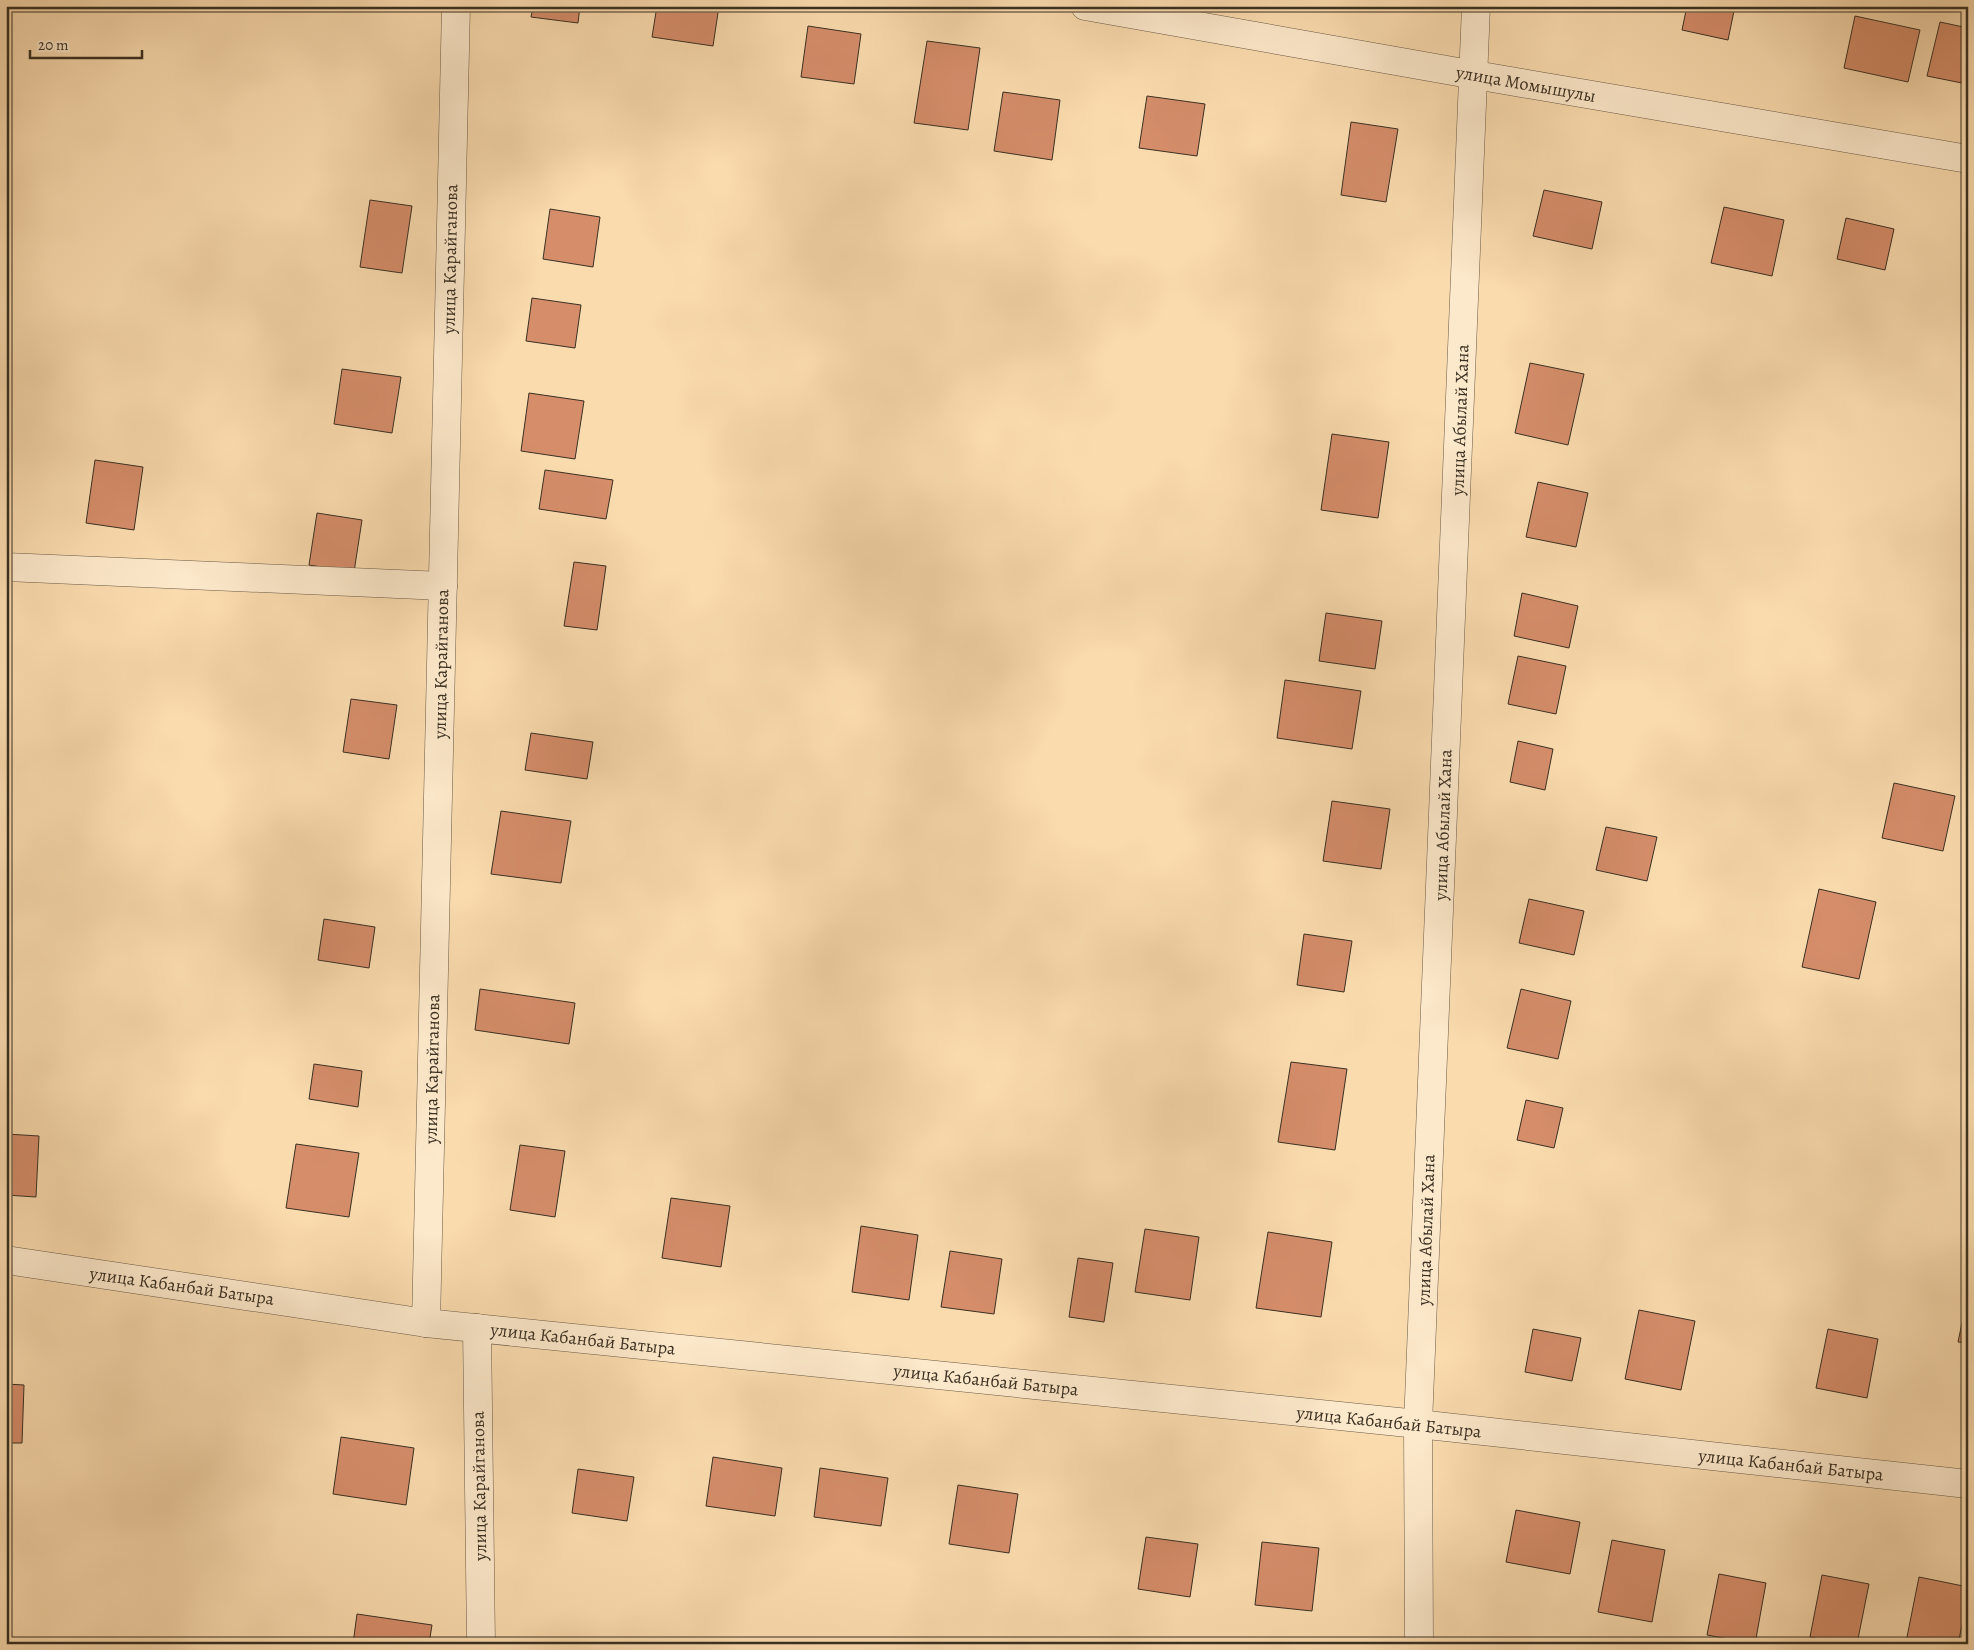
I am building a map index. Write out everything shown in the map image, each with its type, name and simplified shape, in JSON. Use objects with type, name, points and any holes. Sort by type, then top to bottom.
[{"type":"street","name":"улица Карайганова","points":[[426,1322],[456,6]]},
{"type":"street","name":"улица Момышулы","points":[[1085,6],[1968,159]]},
{"type":"street","name":"улица Абылай Хана","points":[[1419,1644],[1418,1424],[1475,75],[1476,6]]},
{"type":"street","points":[[6,567],[443,586]]},
{"type":"street","name":"улица Кабанбай Батыра","points":[[6,1260],[477,1328],[1418,1424],[1968,1484]]},
{"type":"street","name":"улица Карайганова","points":[[477,1328],[481,1644]]},
{"type":"building","points":[[533,6],[580,6],[578,23],[531,17]]},
{"type":"building","points":[[657,6],[719,6],[713,46],[652,37]]},
{"type":"building","points":[[1687,6],[1735,6],[1728,40],[1682,30]]},
{"type":"building","points":[[1855,16],[1920,30],[1908,82],[1844,68]]},
{"type":"building","points":[[1940,22],[1968,28],[1968,57],[1962,83],[1927,76]]},
{"type":"building","points":[[808,26],[861,34],[854,84],[801,77]]},
{"type":"building","points":[[927,41],[980,48],[968,130],[914,123]]},
{"type":"building","points":[[1003,92],[1060,100],[1052,160],[994,151]]},
{"type":"building","points":[[1147,96],[1205,104],[1197,156],[1139,148]]},
{"type":"building","points":[[1351,122],[1398,129],[1386,202],[1341,195]]},
{"type":"building","points":[[1544,190],[1602,202],[1592,249],[1533,236]]},
{"type":"building","points":[[370,200],[412,206],[402,273],[360,267]]},
{"type":"building","points":[[1724,207],[1784,220],[1772,276],[1711,263]]},
{"type":"building","points":[[550,209],[600,217],[593,267],[543,259]]},
{"type":"building","points":[[1846,218],[1894,229],[1885,270],[1837,259]]},
{"type":"building","points":[[532,298],[581,305],[575,348],[526,341]]},
{"type":"building","points":[[1530,363],[1584,374],[1568,445],[1515,433]]},
{"type":"building","points":[[342,369],[401,377],[392,433],[334,424]]},
{"type":"building","points":[[529,393],[584,401],[575,459],[521,451]]},
{"type":"building","points":[[1332,434],[1389,442],[1378,518],[1321,510]]},
{"type":"building","points":[[95,460],[143,467],[134,530],[86,523]]},
{"type":"building","points":[[545,470],[613,480],[606,519],[539,509]]},
{"type":"building","points":[[1538,482],[1588,493],[1576,547],[1526,537]]},
{"type":"building","points":[[317,513],[362,520],[354,572],[309,565]]},
{"type":"building","points":[[574,562],[606,566],[597,630],[564,626]]},
{"type":"building","points":[[1522,593],[1578,606],[1569,648],[1514,636]]},
{"type":"building","points":[[1326,613],[1382,621],[1375,669],[1319,661]]},
{"type":"building","points":[[1518,656],[1566,666],[1556,714],[1508,704]]},
{"type":"building","points":[[1285,680],[1361,691],[1352,749],[1277,738]]},
{"type":"building","points":[[351,699],[397,705],[389,759],[343,752]]},
{"type":"building","points":[[531,733],[593,742],[587,779],[525,770]]},
{"type":"building","points":[[1518,741],[1553,749],[1545,790],[1510,782]]},
{"type":"building","points":[[1894,783],[1955,796],[1943,851],[1882,838]]},
{"type":"building","points":[[1332,801],[1390,809],[1381,869],[1323,861]]},
{"type":"building","points":[[501,811],[571,821],[561,883],[491,874]]},
{"type":"building","points":[[1606,827],[1657,837],[1647,881],[1596,870]]},
{"type":"building","points":[[1819,889],[1876,902],[1859,979],[1802,967]]},
{"type":"building","points":[[1529,899],[1584,911],[1574,955],[1519,943]]},
{"type":"building","points":[[324,919],[375,927],[369,968],[318,960]]},
{"type":"building","points":[[1304,934],[1352,941],[1344,992],[1297,985]]},
{"type":"building","points":[[480,989],[575,1003],[569,1044],[475,1030]]},
{"type":"building","points":[[1521,989],[1571,1001],[1558,1059],[1507,1048]]},
{"type":"building","points":[[1291,1062],[1347,1069],[1335,1150],[1278,1142]]},
{"type":"building","points":[[314,1064],[362,1071],[358,1107],[309,1099]]},
{"type":"building","points":[[1526,1100],[1563,1108],[1554,1148],[1517,1140]]},
{"type":"building","points":[[6,1134],[39,1136],[36,1197],[6,1195]]},
{"type":"building","points":[[296,1144],[359,1153],[349,1217],[286,1208]]},
{"type":"building","points":[[520,1145],[565,1151],[555,1217],[510,1210]]},
{"type":"building","points":[[671,1198],[730,1206],[721,1267],[662,1258]]},
{"type":"building","points":[[861,1226],[918,1235],[909,1300],[852,1292]]},
{"type":"building","points":[[1145,1229],[1199,1237],[1190,1300],[1135,1292]]},
{"type":"building","points":[[1268,1232],[1332,1242],[1321,1317],[1256,1308]]},
{"type":"building","points":[[950,1251],[1002,1259],[994,1314],[941,1307]]},
{"type":"building","points":[[1078,1258],[1113,1263],[1104,1322],[1069,1317]]},
{"type":"building","points":[[1968,1294],[1968,1343],[1958,1342]]},
{"type":"building","points":[[1639,1310],[1695,1321],[1681,1390],[1625,1379]]},
{"type":"building","points":[[1533,1329],[1581,1338],[1572,1381],[1525,1372]]},
{"type":"building","points":[[1828,1329],[1878,1339],[1867,1398],[1816,1388]]},
{"type":"building","points":[[6,1384],[24,1385],[22,1443],[6,1443]]},
{"type":"building","points":[[341,1437],[414,1448],[406,1505],[333,1494]]},
{"type":"building","points":[[713,1457],[782,1468],[775,1516],[706,1506]]},
{"type":"building","points":[[820,1468],[888,1478],[881,1526],[814,1517]]},
{"type":"building","points":[[578,1469],[634,1477],[627,1521],[572,1513]]},
{"type":"building","points":[[958,1485],[1018,1494],[1009,1553],[949,1544]]},
{"type":"building","points":[[1516,1510],[1580,1522],[1570,1574],[1506,1562]]},
{"type":"building","points":[[1146,1537],[1198,1544],[1190,1597],[1138,1589]]},
{"type":"building","points":[[1612,1540],[1665,1550],[1652,1622],[1598,1612]]},
{"type":"building","points":[[1262,1542],[1319,1548],[1312,1611],[1255,1605]]},
{"type":"building","points":[[1719,1574],[1766,1583],[1755,1644],[1707,1635]]},
{"type":"building","points":[[1822,1575],[1869,1584],[1857,1644],[1845,1644],[1810,1637]]},
{"type":"building","points":[[1919,1577],[1968,1587],[1968,1596],[1958,1644],[1915,1644],[1906,1642]]},
{"type":"building","points":[[357,1614],[432,1625],[429,1644],[353,1644]]}]
